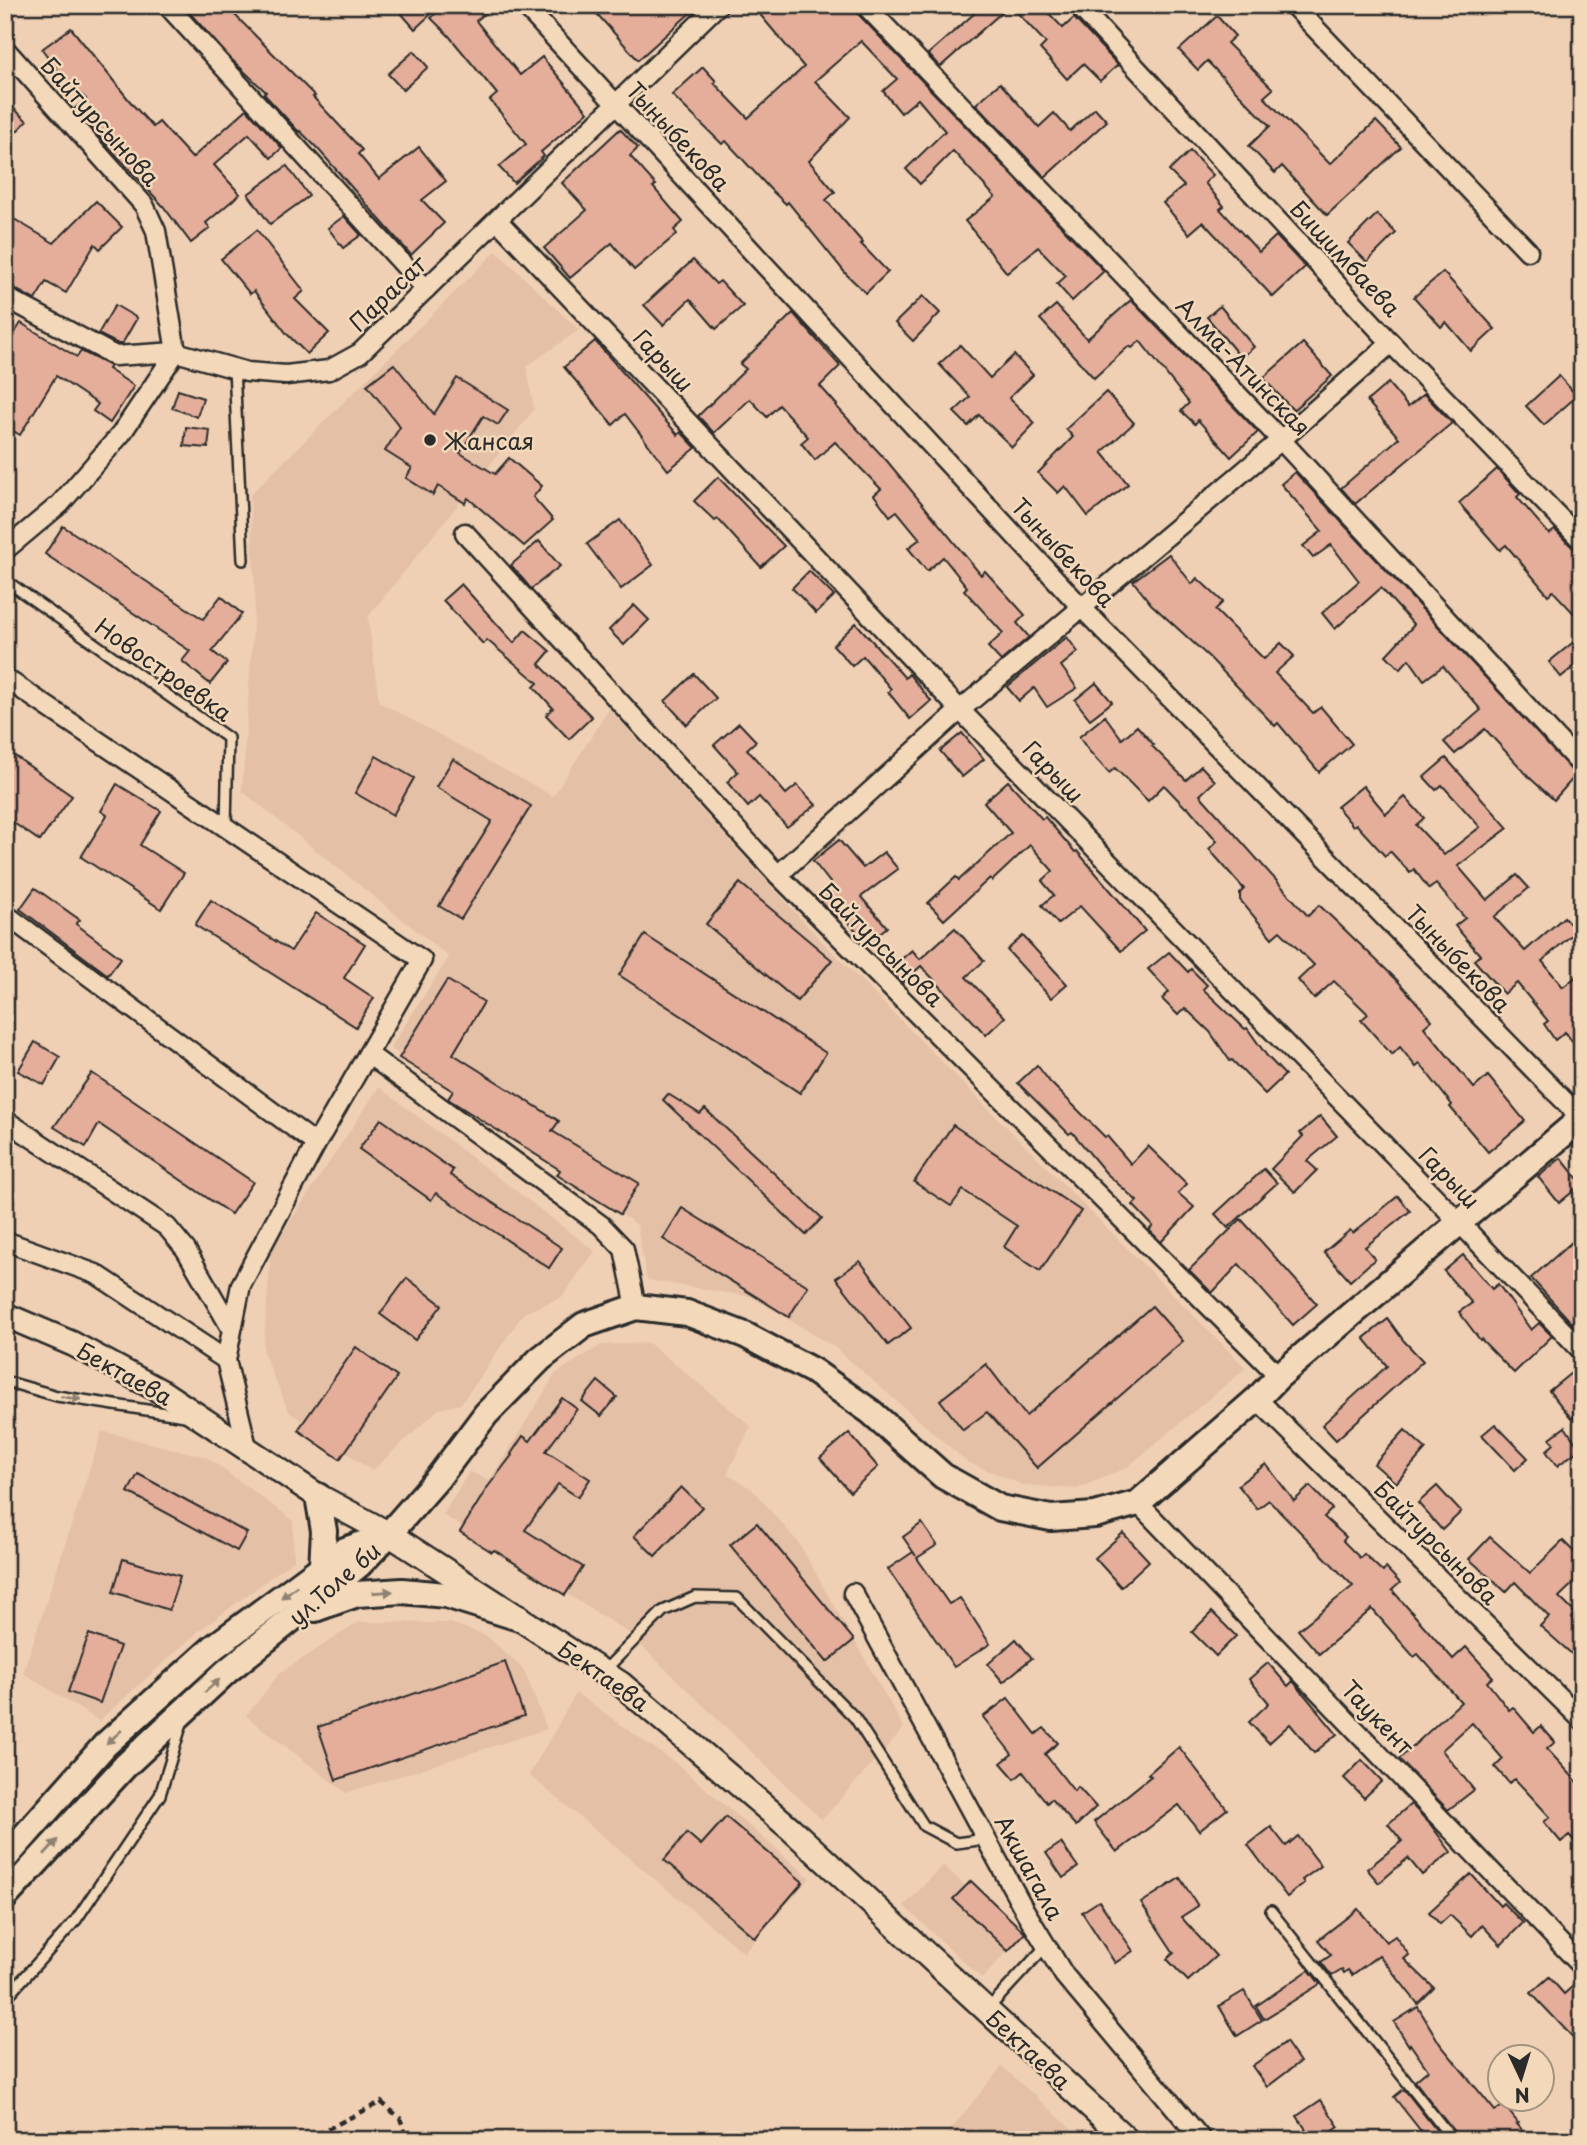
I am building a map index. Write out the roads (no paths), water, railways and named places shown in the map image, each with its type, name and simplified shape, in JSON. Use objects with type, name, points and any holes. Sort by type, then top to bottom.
[{"type":"main road","points":[[390,1534],[438,1478],[486,1414],[540,1359],[584,1325],[636,1307],[687,1312],[745,1335],[813,1371],[871,1412],[943,1476],[1000,1508],[1051,1518],[1095,1515],[1138,1503],[1257,1399],[1279,1376],[1582,1118]]},
{"type":"main road","points":[[318,1496],[324,1531],[322,1567]]},
{"type":"main road","name":"ул.Толе би","points":[[5,1858],[105,1745],[214,1647],[345,1549],[390,1534]]},
{"type":"main road","name":"ул.Толе би","points":[[5,1897],[125,1766],[227,1671],[359,1565],[390,1534]]},
{"type":"main road","points":[[295,1617],[358,1594],[402,1591],[446,1595],[519,1618]]},
{"type":"street","points":[[167,5],[426,289]]},
{"type":"street","name":"Тыныбекова","points":[[524,5],[1081,607],[1582,1118]]},
{"type":"street","name":"Парасат","points":[[5,297],[115,356],[176,352],[247,372],[286,375],[330,370],[360,353],[718,5]]},
{"type":"street","name":"Алма-Атинская","points":[[865,5],[1281,440],[1582,766]]},
{"type":"street","name":"Бишимбаева","points":[[1078,5],[1391,343],[1582,541]]},
{"type":"street","points":[[1293,5],[1528,251]]},
{"type":"street","name":"Байтурсынова","points":[[5,50],[144,205],[156,231],[176,352]]},
{"type":"street","name":"Гарыш","points":[[497,220],[960,710],[1582,1351]]},
{"type":"street","points":[[778,875],[960,710],[1281,440],[1391,343]]},
{"type":"street","points":[[5,550],[60,504],[121,434],[176,352]]},
{"type":"street","name":"Байтурсынова","points":[[465,533],[778,875],[1279,1376]]},
{"type":"street","points":[[5,678],[422,960],[316,1144],[241,1285],[226,1360],[248,1451]]},
{"type":"street","points":[[5,914],[316,1144]]},
{"type":"street","points":[[368,1054],[601,1226],[624,1249],[636,1307]]},
{"type":"street","points":[[5,1120],[167,1227],[186,1250],[231,1328]]},
{"type":"street","points":[[5,1241],[96,1274],[226,1360]]},
{"type":"street","name":"Бектаева","points":[[5,1315],[73,1344],[162,1392],[318,1496],[390,1534],[621,1684],[791,1829],[1127,2140]]},
{"type":"street","name":"Байтурсынова","points":[[1257,1399],[1582,1720]]},
{"type":"street","name":"Таукент","points":[[1138,1503],[1582,1966]]},
{"type":"street","name":"Акшагала","points":[[853,1593],[986,1839],[1064,1975],[1202,2140]]},
{"type":"lane","points":[[234,368],[243,560]]},
{"type":"lane","name":"Новостроевка","points":[[5,580],[228,738],[226,827]]},
{"type":"lane","points":[[5,1381],[57,1396],[202,1418]]},
{"type":"lane","points":[[603,1672],[663,1611],[695,1597],[737,1598],[855,1718],[924,1826],[956,1843],[986,1839]]},
{"type":"lane","points":[[5,1999],[76,1920],[160,1795],[187,1708]]},
{"type":"lane","points":[[1271,1911],[1453,2140]]},
{"type":"lane","points":[[987,2010],[1046,1946]]},
{"type":"place","name":"Жансая","points":[[430,440]]}]
